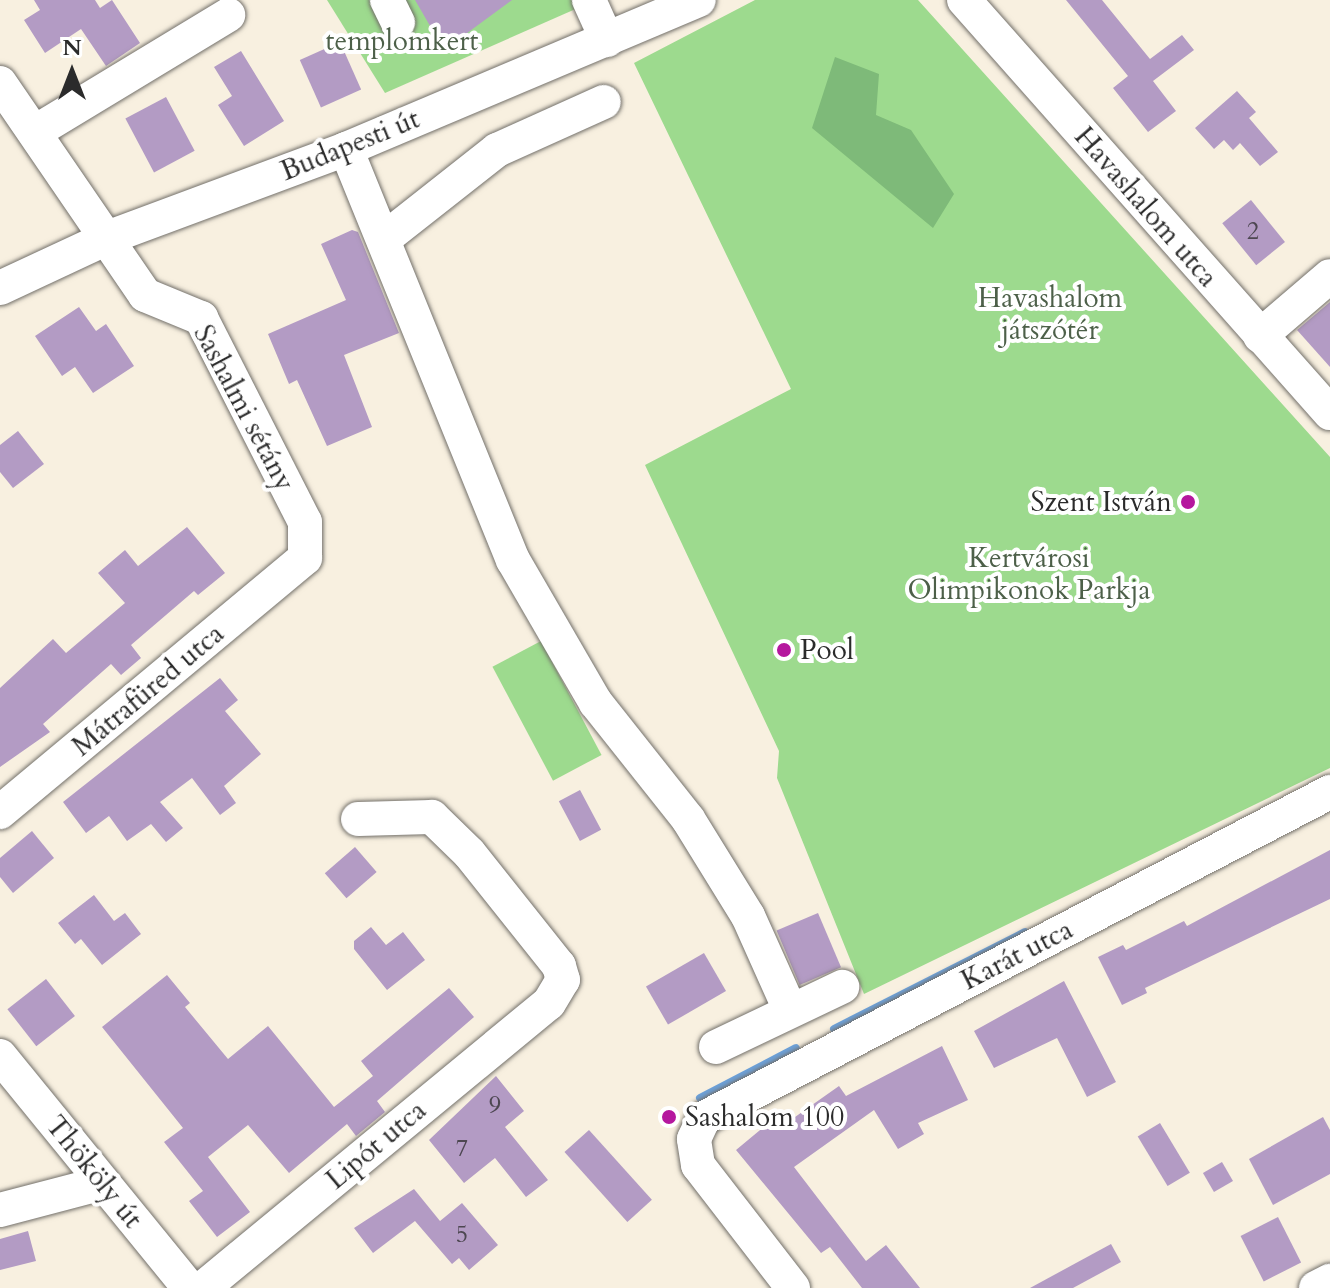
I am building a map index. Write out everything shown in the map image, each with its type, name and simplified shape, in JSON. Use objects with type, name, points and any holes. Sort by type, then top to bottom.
[{"type":"street","points":[[589,0],[607,40]]},
{"type":"street","name":"Budapesti út","points":[[0,288],[107,238],[346,149],[699,0]]},
{"type":"street","name":"Havashalom utca","points":[[964,0],[1330,413]]},
{"type":"street","points":[[35,132],[228,15]]},
{"type":"street","points":[[0,83],[107,238]]},
{"type":"street","points":[[384,239],[497,150],[604,102]]},
{"type":"street","points":[[346,149],[513,560],[596,703],[688,819],[740,904],[790,1010]]},
{"type":"street","name":"Sashalmi sétány","points":[[107,238],[145,295],[201,318],[305,522],[305,558],[294,567]]},
{"type":"street","points":[[1260,336],[1330,276]]},
{"type":"street","name":"Mátrafüred utca","points":[[0,812],[294,567]]},
{"type":"street","name":"Karát utca","points":[[793,1288],[698,1165],[694,1139],[704,1118],[1330,792]]},
{"type":"street","name":"Lipót utca","points":[[203,1288],[549,1003],[563,980],[559,966],[469,853],[432,817],[358,819]]},
{"type":"street","points":[[716,1047],[842,987]]},
{"type":"street","name":"Thököly út","points":[[0,1056],[189,1288]]},
{"type":"street","points":[[0,1210],[103,1183]]},
{"type":"street","points":[[1316,1288],[1330,1281]]},
{"type":"green space","name":"templomkert","points":[[327,0],[596,0],[385,93]]},
{"type":"green space","name":"Kertvárosi Olimpikonok Parkja","points":[[755,0],[918,0],[1330,457],[1330,768],[864,994],[777,778],[779,751],[645,465],[791,389],[634,63]]},
{"type":"green space","points":[[835,57],[879,74],[876,115],[911,130],[954,194],[933,228],[812,128]]},
{"type":"green space","points":[[541,641],[602,755],[553,781],[492,667]]},
{"type":"building","points":[[34,0],[95,0],[100,8],[112,0],[140,43],[106,66],[81,29],[45,53],[24,20],[40,10]]},
{"type":"building","points":[[415,0],[512,0],[444,50]]},
{"type":"building","points":[[1066,0],[1102,0],[1150,59],[1182,35],[1194,50],[1153,81],[1176,111],[1148,132],[1113,88],[1128,76]]},
{"type":"building","points":[[340,42],[361,90],[321,107],[300,60]]},
{"type":"building","points":[[241,51],[284,121],[244,146],[218,105],[232,96],[214,67]]},
{"type":"building","points":[[1237,91],[1256,112],[1249,118],[1278,152],[1260,166],[1240,143],[1233,150],[1224,140],[1214,149],[1195,128]]},
{"type":"building","points":[[166,97],[195,151],[154,172],[125,119]]},
{"type":"building","points":[[1251,200],[1285,242],[1256,265],[1222,223]]},
{"type":"building","points":[[352,230],[358,232],[399,333],[344,355],[372,427],[327,446],[297,380],[289,384],[268,334],[346,300],[321,244]]},
{"type":"building","points":[[1330,302],[1330,367],[1297,330]]},
{"type":"building","points":[[79,307],[96,331],[106,324],[134,366],[93,393],[75,367],[62,376],[35,336]]},
{"type":"building","points":[[18,431],[44,464],[13,488],[0,472],[0,445]]},
{"type":"building","points":[[187,527],[225,573],[198,595],[194,591],[131,645],[141,658],[121,675],[111,664],[43,724],[50,732],[0,767],[0,688],[53,639],[66,653],[125,603],[98,573],[125,550],[138,566]]},
{"type":"building","points":[[220,678],[238,700],[225,711],[261,754],[224,786],[236,803],[220,815],[192,778],[160,802],[183,828],[166,842],[151,824],[127,841],[109,816],[86,833],[63,802]]},
{"type":"building","points":[[580,790],[601,830],[580,841],[559,801]]},
{"type":"building","points":[[32,831],[54,858],[13,893],[0,877],[0,858]]},
{"type":"building","points":[[355,847],[377,872],[346,898],[325,873]]},
{"type":"building","points":[[1330,850],[1330,899],[1145,988],[1147,993],[1122,1005],[1098,957],[1123,945],[1126,950],[1184,921],[1187,926]]},
{"type":"building","points":[[94,895],[114,921],[125,913],[141,934],[102,965],[81,939],[75,944],[58,923]]},
{"type":"building","points":[[818,913],[841,967],[800,985],[777,931]]},
{"type":"building","points":[[371,927],[386,945],[403,932],[425,960],[387,990],[354,949],[354,941]]},
{"type":"building","points":[[704,953],[726,991],[668,1025],[646,986]]},
{"type":"building","points":[[167,975],[190,1003],[185,1007],[228,1059],[268,1026],[334,1107],[373,1076],[361,1061],[449,988],[474,1017],[377,1101],[385,1112],[356,1136],[347,1124],[289,1173],[248,1125],[208,1157],[250,1212],[217,1237],[189,1201],[203,1191],[164,1142],[183,1128],[102,1027]]},
{"type":"building","points":[[46,979],[75,1016],[36,1046],[7,1009]]},
{"type":"building","points":[[1064,981],[1116,1082],[1087,1097],[1057,1038],[994,1068],[974,1031]]},
{"type":"building","points":[[942,1046],[968,1100],[918,1123],[924,1134],[898,1149],[874,1110],[794,1167],[866,1261],[886,1245],[920,1288],[862,1288],[830,1247],[821,1253],[736,1150],[771,1121],[778,1129],[839,1086],[846,1096]]},
{"type":"building","points":[[496,1076],[524,1111],[505,1127],[548,1180],[526,1197],[495,1158],[464,1183],[429,1140]]},
{"type":"building","points":[[1323,1117],[1330,1130],[1330,1174],[1273,1205],[1249,1159]]},
{"type":"building","points":[[1160,1123],[1190,1173],[1168,1186],[1138,1136]]},
{"type":"building","points":[[589,1130],[652,1200],[627,1222],[564,1152]]},
{"type":"building","points":[[1222,1162],[1233,1181],[1214,1192],[1203,1173]]},
{"type":"building","points":[[414,1189],[440,1221],[462,1203],[498,1245],[469,1270],[459,1258],[452,1264],[415,1221],[373,1253],[354,1228]]},
{"type":"building","points":[[1278,1217],[1301,1262],[1264,1282],[1241,1236]]},
{"type":"building","points":[[28,1231],[36,1261],[0,1270],[0,1239]]},
{"type":"building","points":[[1111,1244],[1121,1262],[1073,1288],[1030,1288]]},
{"type":"waterway","points":[[834,1029],[1025,932]]},
{"type":"waterway","points":[[700,1098],[796,1048]]},
{"type":"place","name":"Szent István","points":[[1188,502]]},
{"type":"place","name":"Pool","points":[[784,650]]},
{"type":"place","name":"Sashalom 100","points":[[669,1117]]},
{"type":"park label","name":"Havashalom játszótér","points":[[1050,314]]}]
